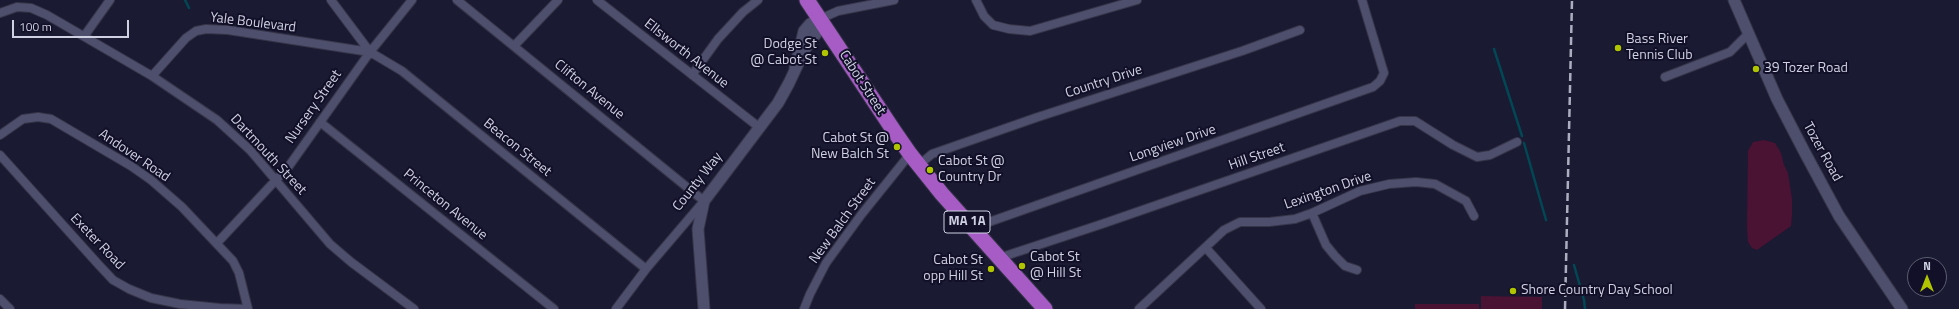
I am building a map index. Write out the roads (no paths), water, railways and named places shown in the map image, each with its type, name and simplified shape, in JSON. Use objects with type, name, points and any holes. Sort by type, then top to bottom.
[{"type":"highway","name":"Cabot Street","points":[[807,0],[915,159],[972,228],[1045,309]]},
{"type":"highway","points":[[819,0],[820,20]]},
{"type":"main road","name":"Tozer Road","points":[[1734,0],[1777,99],[1839,216],[1902,309]]},
{"type":"main road","name":"County Way","points":[[704,201],[760,128],[781,97],[795,68],[804,31],[810,24],[820,20]]},
{"type":"main road","points":[[704,201],[698,229],[704,309]]},
{"type":"street","points":[[85,35],[110,0]]},
{"type":"street","points":[[331,0],[370,52]]},
{"type":"street","name":"Nursery Street","points":[[217,243],[289,166],[370,52],[412,0]]},
{"type":"street","name":"Clifton Avenue","points":[[457,0],[704,201]]},
{"type":"street","points":[[514,46],[558,0]]},
{"type":"street","name":"Ellsworth Avenue","points":[[597,0],[760,128]]},
{"type":"street","points":[[692,75],[718,39],[743,12],[758,0]]},
{"type":"street","points":[[820,20],[835,12],[894,0]]},
{"type":"street","points":[[976,0],[984,16],[993,25],[1009,29],[1030,31],[1137,0]]},
{"type":"street","name":"Longview Drive","points":[[972,228],[1373,88],[1380,81],[1384,73],[1362,0]]},
{"type":"street","name":"Dartmouth Street","points":[[0,13],[17,7],[31,8],[47,15],[85,35],[152,76],[217,120],[250,150],[330,244],[351,262],[414,309]]},
{"type":"street","name":"Yale Boulevard","points":[[152,76],[186,38],[196,31],[206,29],[228,30],[370,52]]},
{"type":"street","name":"Country Drive","points":[[915,159],[1038,117],[1242,51],[1300,30]]},
{"type":"street","points":[[1665,77],[1730,52],[1748,34]]},
{"type":"street","name":"Beacon Street","points":[[370,52],[402,71],[646,269]]},
{"type":"street","name":"Andover Road","points":[[0,135],[23,119],[38,117],[51,119],[151,180],[182,207],[233,261],[239,273],[248,309]]},
{"type":"street","name":"Hill Street","points":[[999,258],[1400,121],[1415,122],[1453,146],[1477,157],[1490,155],[1517,142]]},
{"type":"street","name":"Princeton Avenue","points":[[320,122],[554,309]]},
{"type":"street","name":"Exeter Road","points":[[0,155],[108,274],[129,289],[151,298],[180,304],[248,309]]},
{"type":"street","name":"New Balch Street","points":[[804,309],[826,264],[861,215],[915,159]]},
{"type":"street","name":"Lexington Drive","points":[[1139,309],[1224,230],[1240,222],[1269,222],[1294,219],[1312,213],[1360,191],[1389,184],[1416,182],[1435,184],[1466,202],[1474,216]]},
{"type":"street","name":"County Way","points":[[616,309],[646,269],[704,201]]},
{"type":"street","points":[[1312,213],[1326,245],[1345,266],[1357,270]]},
{"type":"street","points":[[1206,248],[1261,309]]},
{"type":"street","points":[[0,299],[10,309]]},
{"type":"waterway","points":[[185,0],[189,8]]},
{"type":"waterway","points":[[1494,49],[1522,136]]},
{"type":"waterway","points":[[1524,143],[1546,220]]},
{"type":"waterway","points":[[1574,265],[1584,300],[1585,309]]},
{"type":"railway","points":[[1565,309],[1572,0]]},
{"type":"place","name":"Bass River Tennis Club","points":[[1618,48]]},
{"type":"place","name":"Dodge St @ Cabot St","points":[[825,53]]},
{"type":"place","name":"39 Tozer Road","points":[[1756,69]]},
{"type":"place","name":"Cabot St @ New Balch St","points":[[897,147]]},
{"type":"place","name":"Cabot St @ Country Dr","points":[[930,170]]},
{"type":"place","name":"Cabot St @ Hill St","points":[[1022,266]]},
{"type":"place","name":"Cabot St opp Hill St","points":[[991,269]]},
{"type":"place","name":"Shore Country Day School","points":[[1513,291]]}]
